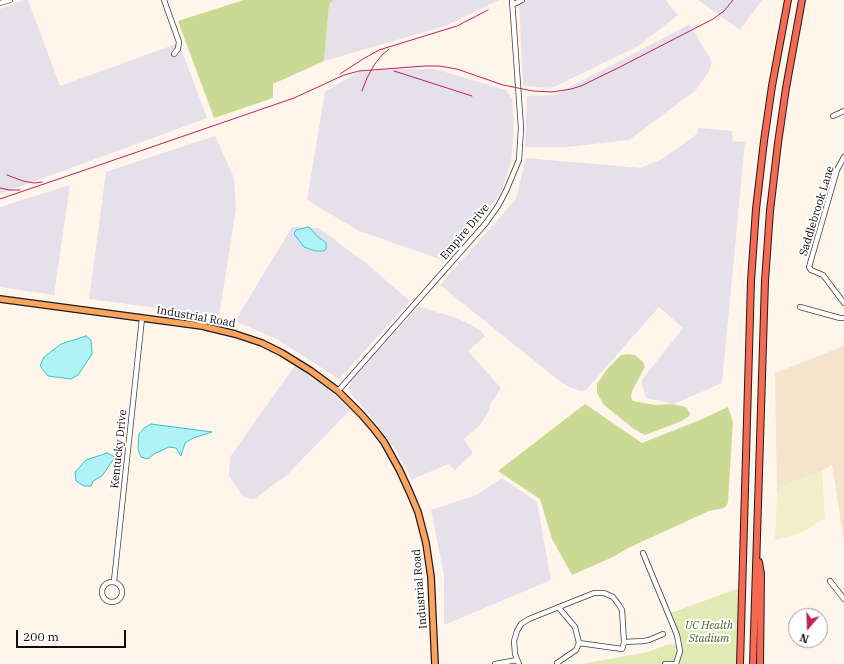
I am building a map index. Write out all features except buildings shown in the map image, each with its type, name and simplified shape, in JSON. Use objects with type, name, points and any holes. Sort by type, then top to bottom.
[{"type":"highway","points":[[740,664],[752,265],[756,210],[764,141],[772,86],[788,0]]},
{"type":"highway","points":[[754,664],[765,281],[770,211],[786,88],[802,0]]},
{"type":"highway","points":[[757,548],[761,574],[760,664]]},
{"type":"main road","name":"Industrial Road","points":[[0,299],[202,326],[220,330],[262,343],[299,363],[338,391],[361,414],[384,442],[393,456],[418,512],[426,543],[431,577],[435,664]]},
{"type":"street","points":[[0,4],[10,0]]},
{"type":"street","points":[[164,0],[179,42],[178,49],[174,54]]},
{"type":"street","points":[[512,2],[522,0]]},
{"type":"street","name":"Empire Drive","points":[[338,391],[486,223],[506,191],[519,160],[521,128],[512,2]]},
{"type":"street","points":[[833,116],[844,111]]},
{"type":"street","name":"Saddlebrook Lane","points":[[844,157],[837,170],[809,267],[811,270],[823,275],[844,303]]},
{"type":"street","points":[[800,307],[844,318]]},
{"type":"street","name":"Kentucky Drive","points":[[114,581],[142,318]]},
{"type":"street","points":[[643,552],[677,635],[680,651],[674,664],[665,664]]},
{"type":"street","points":[[114,581],[121,586],[123,593],[122,597],[116,601],[110,602],[104,597],[102,589],[107,583],[114,581]]},
{"type":"street","points":[[830,581],[844,599]]},
{"type":"street","points":[[495,664],[518,662],[515,654],[514,641],[521,624],[529,618],[594,593],[608,594],[616,600],[622,610],[623,647],[620,650],[579,643]]},
{"type":"street","points":[[557,663],[576,650],[579,643],[575,627],[558,608]]},
{"type":"street","points":[[624,642],[649,640],[663,634]]},
{"type":"shaded area","points":[[24,0],[28,0],[60,86],[179,43],[207,118],[0,194],[0,9]]},
{"type":"shaded area","points":[[333,0],[499,0],[445,26],[324,61],[329,5]]},
{"type":"shaded area","points":[[526,0],[666,0],[678,15],[638,46],[552,88],[523,86],[519,3]]},
{"type":"shaded area","points":[[698,0],[762,0],[740,30]]},
{"type":"shaded area","points":[[690,24],[712,62],[709,71],[696,90],[629,140],[567,147],[525,147],[527,96],[555,95]]},
{"type":"shaded area","points":[[397,69],[435,69],[506,90],[512,99],[514,129],[511,163],[500,195],[443,260],[359,231],[307,200],[325,92],[358,72]]},
{"type":"shaded area","points":[[698,128],[732,131],[733,141],[745,142],[722,383],[674,404],[646,398],[641,381],[683,328],[659,307],[586,390],[581,391],[571,388],[557,379],[440,285],[516,199],[526,158],[640,168],[662,159],[697,134]]},
{"type":"shaded area","points":[[215,136],[234,178],[236,209],[219,316],[89,299],[106,172]]},
{"type":"shaded area","points":[[70,185],[54,295],[0,287],[0,207]]},
{"type":"shaded area","points":[[292,227],[319,228],[367,264],[410,301],[339,379],[277,339],[235,321]]},
{"type":"shaded area","points":[[419,306],[457,318],[480,330],[485,336],[468,351],[501,388],[491,403],[481,424],[464,439],[473,453],[455,470],[448,464],[411,480],[395,449],[369,414],[350,393],[349,388],[351,381]]},
{"type":"shaded area","points":[[844,346],[844,541],[832,465],[822,471],[783,486],[777,494],[775,373]]},
{"type":"shaded area","points":[[296,364],[319,380],[350,410],[287,475],[254,499],[246,498],[241,494],[229,475],[230,457]]},
{"type":"shaded area","points":[[502,478],[537,502],[551,580],[444,625],[444,575],[431,510],[476,495]]},
{"type":"green space","points":[[244,0],[333,0],[329,5],[324,61],[273,84],[273,98],[214,118],[178,21]]},
{"type":"green space","points":[[621,355],[635,355],[643,362],[645,367],[632,391],[631,398],[633,401],[655,405],[671,404],[682,406],[687,408],[690,414],[689,416],[682,421],[645,435],[634,429],[604,405],[597,393],[597,384],[607,369]]},
{"type":"green space","points":[[585,404],[642,443],[728,407],[733,422],[727,505],[724,508],[709,511],[572,575],[552,539],[540,499],[498,471]]},
{"type":"green space","points":[[822,471],[825,518],[803,532],[775,540],[777,494],[783,486]]},
{"type":"green space","name":"UC Health Stadium","points":[[742,587],[740,664],[582,664],[648,652],[666,645],[679,644],[668,614]]},
{"type":"water","points":[[308,227],[326,243],[326,249],[324,251],[315,251],[304,247],[294,234],[296,230]]},
{"type":"water","points":[[86,336],[91,340],[92,354],[78,375],[71,379],[48,376],[40,366],[44,357],[61,344]]},
{"type":"water","points":[[151,424],[212,432],[193,438],[185,443],[181,456],[176,448],[169,447],[154,454],[148,459],[141,457],[138,450],[139,434],[144,428]]},
{"type":"water","points":[[107,453],[115,457],[102,476],[93,481],[91,486],[84,486],[76,481],[75,472],[86,460]]},
{"type":"railway","points":[[0,199],[294,98],[344,75],[359,71],[439,66],[457,69],[503,85],[533,91],[552,92],[571,89],[581,86],[620,67],[713,19],[724,11],[733,0]]},
{"type":"railway","points":[[340,74],[379,50],[457,26],[488,10]]},
{"type":"railway","points":[[362,91],[374,65],[389,49]]},
{"type":"railway","points":[[394,71],[472,96]]},
{"type":"railway","points":[[7,175],[23,181],[34,183],[42,182]]},
{"type":"railway","points":[[0,188],[20,190]]}]
